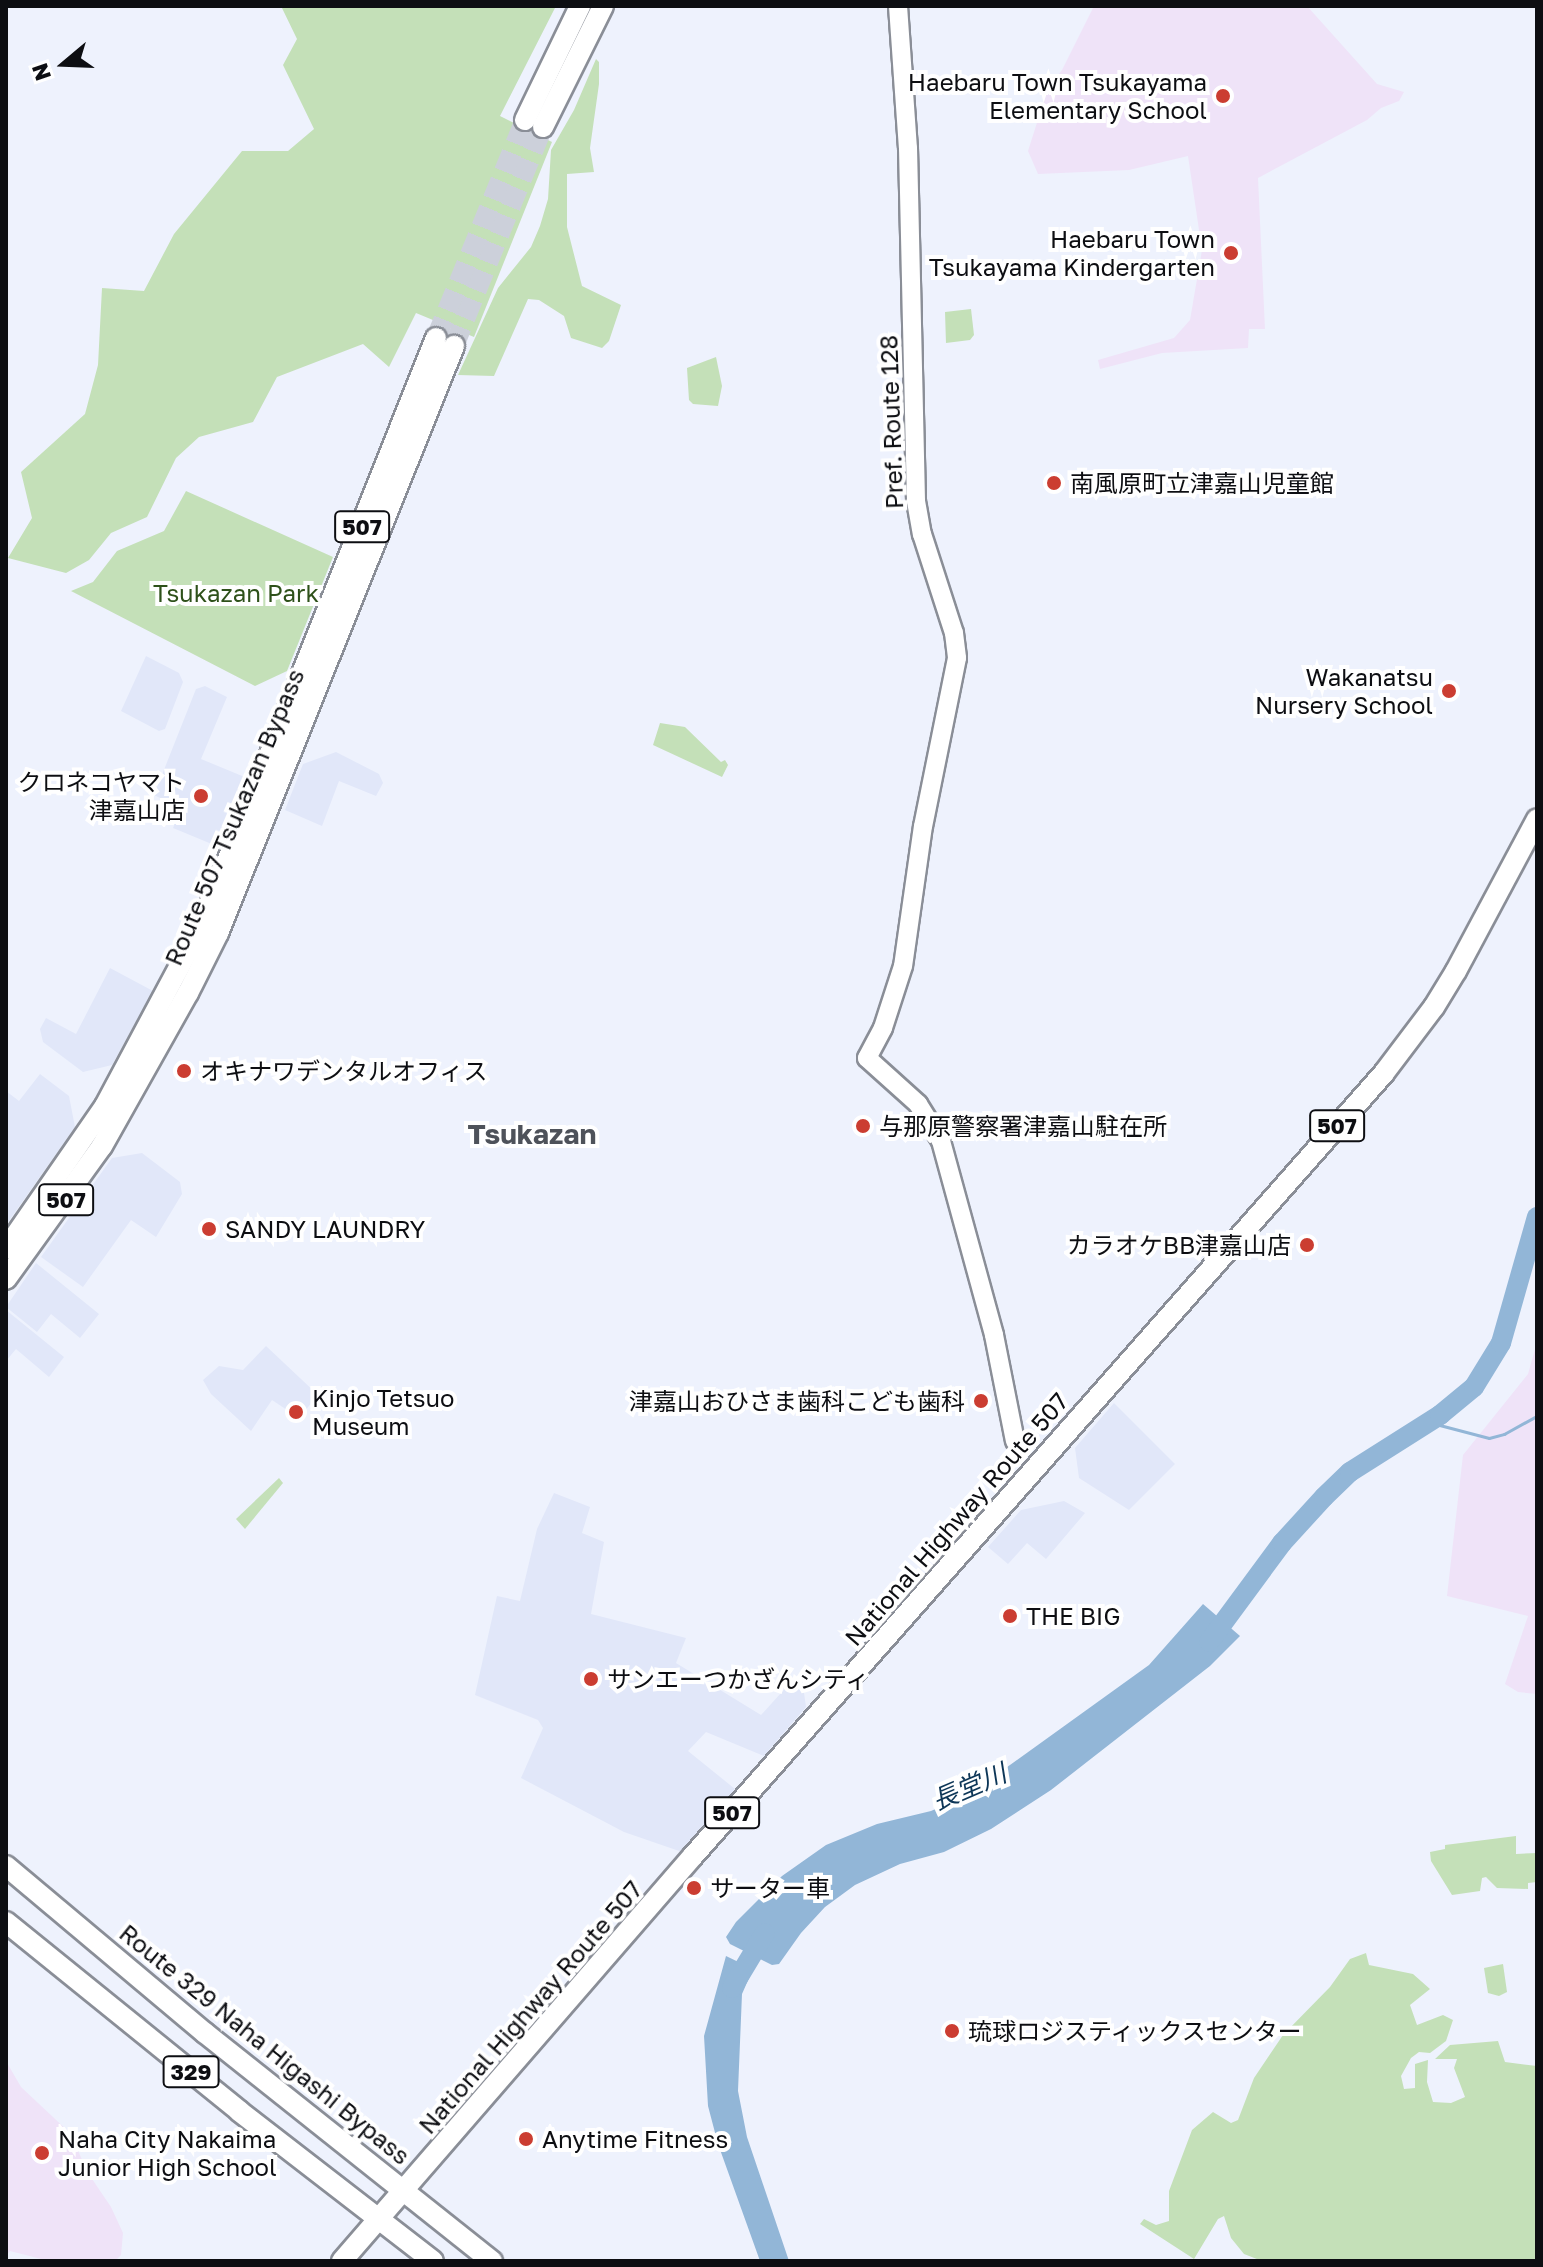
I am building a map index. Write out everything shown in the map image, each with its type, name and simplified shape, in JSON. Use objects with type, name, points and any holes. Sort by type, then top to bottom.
[{"type":"highway","points":[[580,6],[534,123],[603,6]]},
{"type":"highway","name":"Route 507 Tsukazan Bypass","points":[[6,1249],[105,1106],[202,924],[445,342],[218,933],[113,1128],[69,1195],[6,1279]]},
{"type":"highway","name":"National Highway Route 507","points":[[342,2261],[693,1856],[1384,1073],[1434,1007],[1456,971],[1537,819]]},
{"type":"highway","name":"Route 329 Naha Higashi Bypass","points":[[6,1866],[205,2033],[492,2261]]},
{"type":"highway","name":"329","points":[[6,1922],[239,2111],[433,2261]]},
{"type":"main road","name":"Pref. Route 128","points":[[898,6],[908,148],[916,501],[922,534],[954,633],[957,658],[923,826],[903,966],[883,1028],[867,1058],[918,1104],[941,1141],[994,1335],[1015,1441]]},
{"type":"shaded area","name":"Haebaru Town Tsukayama Elementary School","points":[[1094,6],[1307,6],[1377,84],[1404,92],[1399,101],[1381,108],[1367,120],[1258,178],[1265,329],[1249,329],[1248,348],[1162,353],[1100,369],[1098,360],[1174,338],[1190,320],[1202,250],[1188,156],[1129,170],[1038,174],[1028,151],[1048,88],[1062,70]]},
{"type":"shaded area","points":[[146,656],[179,673],[183,682],[165,729],[159,731],[121,711]]},
{"type":"shaded area","points":[[205,686],[227,697],[201,759],[247,778],[219,847],[173,828],[181,808],[154,795],[196,689]]},
{"type":"shaded area","points":[[336,752],[379,774],[383,783],[376,796],[339,781],[322,826],[285,810],[303,764]]},
{"type":"shaded area","points":[[110,968],[153,991],[112,1065],[83,1072],[43,1042],[40,1029],[46,1018],[76,1034]]},
{"type":"shaded area","points":[[40,1074],[69,1096],[75,1127],[6,1225],[6,1091],[19,1101]]},
{"type":"shaded area","points":[[142,1153],[180,1182],[182,1194],[156,1237],[131,1220],[83,1287],[41,1257],[112,1158]]},
{"type":"shaded area","points":[[36,1263],[99,1314],[80,1338],[51,1314],[37,1332],[6,1307]]},
{"type":"shaded area","points":[[6,1310],[64,1357],[49,1377],[16,1349],[6,1361]]},
{"type":"shaded area","points":[[1537,1342],[1537,1694],[1518,1692],[1505,1684],[1528,1616],[1447,1596],[1463,1455],[1528,1374]]},
{"type":"shaded area","points":[[266,1346],[318,1395],[299,1418],[272,1400],[251,1431],[211,1394],[203,1380],[219,1366],[243,1370]]},
{"type":"shaded area","points":[[1114,1403],[1175,1464],[1129,1510],[1079,1478],[1075,1448]]},
{"type":"shaded area","name":"サンエーつかざんシティ","points":[[554,1493],[590,1507],[582,1533],[604,1542],[591,1614],[686,1638],[676,1663],[761,1715],[790,1683],[804,1693],[806,1707],[764,1756],[706,1732],[688,1751],[735,1789],[682,1852],[624,1832],[521,1778],[543,1728],[538,1720],[475,1695],[497,1596],[520,1601],[537,1529]]},
{"type":"shaded area","points":[[1064,1501],[1085,1513],[1046,1559],[1027,1543],[1008,1564],[988,1547],[1021,1510]]},
{"type":"shaded area","name":"Naha City Nakaima Junior High School","points":[[6,2061],[21,2087],[70,2133],[88,2173],[111,2207],[123,2233],[121,2255],[115,2261],[49,2261],[10,2251],[6,2256]]},
{"type":"green space","points":[[281,6],[556,6],[500,116],[552,142],[474,337],[416,313],[389,367],[363,344],[277,377],[253,422],[199,437],[176,458],[147,517],[111,533],[89,560],[66,573],[8,558],[32,518],[21,472],[85,414],[98,365],[102,288],[144,291],[174,234],[242,151],[288,151],[314,129],[283,65],[297,39]]},
{"type":"green space","points":[[596,59],[599,62],[599,84],[590,148],[594,172],[567,174],[567,227],[582,286],[621,305],[609,341],[602,348],[571,338],[564,316],[539,300],[528,299],[494,376],[458,375],[498,288],[531,247],[548,199],[551,150],[574,110]]},
{"type":"green space","points":[[971,309],[974,335],[970,340],[946,343],[945,312]]},
{"type":"green space","points":[[716,357],[722,386],[718,406],[693,404],[689,400],[687,368]]},
{"type":"green space","name":"Tsukazan Park","points":[[186,491],[333,557],[287,671],[255,686],[71,591],[93,582],[117,551],[164,531]]},
{"type":"green space","points":[[660,723],[685,727],[721,762],[725,760],[728,765],[722,777],[653,745]]},
{"type":"green space","points":[[279,1478],[283,1483],[245,1529],[236,1519]]},
{"type":"green space","points":[[1516,1836],[1516,1854],[1537,1853],[1537,1882],[1528,1883],[1528,1889],[1497,1888],[1486,1877],[1482,1878],[1480,1891],[1452,1895],[1431,1861],[1430,1852],[1445,1849],[1445,1845]]},
{"type":"green space","points":[[1366,1953],[1369,1965],[1413,1974],[1430,1989],[1410,2005],[1417,2025],[1443,2015],[1453,2020],[1446,2041],[1430,2053],[1419,2052],[1411,2058],[1401,2076],[1404,2089],[1415,2088],[1415,2064],[1428,2060],[1427,2082],[1433,2102],[1451,2103],[1465,2097],[1454,2068],[1457,2059],[1435,2059],[1450,2045],[1498,2041],[1505,2062],[1537,2066],[1537,2261],[1262,2261],[1244,2254],[1231,2238],[1224,2216],[1218,2219],[1194,2259],[1140,2224],[1144,2219],[1156,2225],[1169,2221],[1169,2191],[1192,2130],[1213,2112],[1231,2123],[1238,2120],[1254,2078],[1283,2035],[1330,1987],[1350,1959]]},
{"type":"green space","points":[[1503,1964],[1507,1992],[1499,1996],[1488,1993],[1484,1968]]},
{"type":"water","points":[[1203,1604],[1240,1636],[1210,1666],[1051,1790],[991,1829],[944,1852],[900,1864],[855,1885],[825,1907],[779,1964],[772,1965],[730,1944],[726,1937],[736,1922],[782,1876],[826,1845],[877,1824],[931,1811],[971,1793],[1149,1665]]},
{"type":"water","points":[[726,1956],[753,1969],[742,1994],[738,2091],[747,2137],[789,2261],[760,2261],[718,2144],[708,2106],[704,2036]]},
{"type":"waterway","name":"長堂川","points":[[1209,1642],[1282,1543],[1324,1497],[1350,1472],[1440,1415],[1474,1387],[1501,1343],[1537,1217]]},
{"type":"waterway","points":[[1428,1422],[1489,1438],[1504,1434],[1537,1416]]},
{"type":"waterway","name":"長堂川","points":[[732,1988],[765,1933]]},
{"type":"tunnel","points":[[436,338],[525,120]]},
{"type":"tunnel","points":[[454,346],[543,127]]},
{"type":"place","name":"Haebaru Town Tsukayama Elementary School","points":[[1223,96]]},
{"type":"place","name":"Haebaru Town Tsukayama Kindergarten","points":[[1231,253]]},
{"type":"place","name":"南風原町立津嘉山児童館","points":[[1054,483]]},
{"type":"place","name":"Wakanatsu Nursery School","points":[[1449,691]]},
{"type":"place","name":"クロネコヤマト 津嘉山店","points":[[201,796]]},
{"type":"place","name":"オキナワデンタルオフィス","points":[[184,1071]]},
{"type":"place","name":"与那原警察署津嘉山駐在所","points":[[863,1126]]},
{"type":"place","name":"SANDY LAUNDRY","points":[[209,1229]]},
{"type":"place","name":"カラオケBB津嘉山店","points":[[1307,1245]]},
{"type":"place","name":"津嘉山おひさま歯科こども歯科","points":[[981,1401]]},
{"type":"place","name":"Kinjo Tetsuo Museum","points":[[296,1412]]},
{"type":"place","name":"THE BIG","points":[[1010,1616]]},
{"type":"place","name":"サンエーつかざんシティ","points":[[591,1679]]},
{"type":"place","name":"サーター車","points":[[694,1888]]},
{"type":"place","name":"琉球ロジスティックスセンター","points":[[952,2031]]},
{"type":"place","name":"Anytime Fitness","points":[[526,2139]]},
{"type":"place","name":"Naha City Nakaima Junior High School","points":[[42,2153]]},
{"type":"district","name":"Tsukazan","points":[[532,1134]]}]
